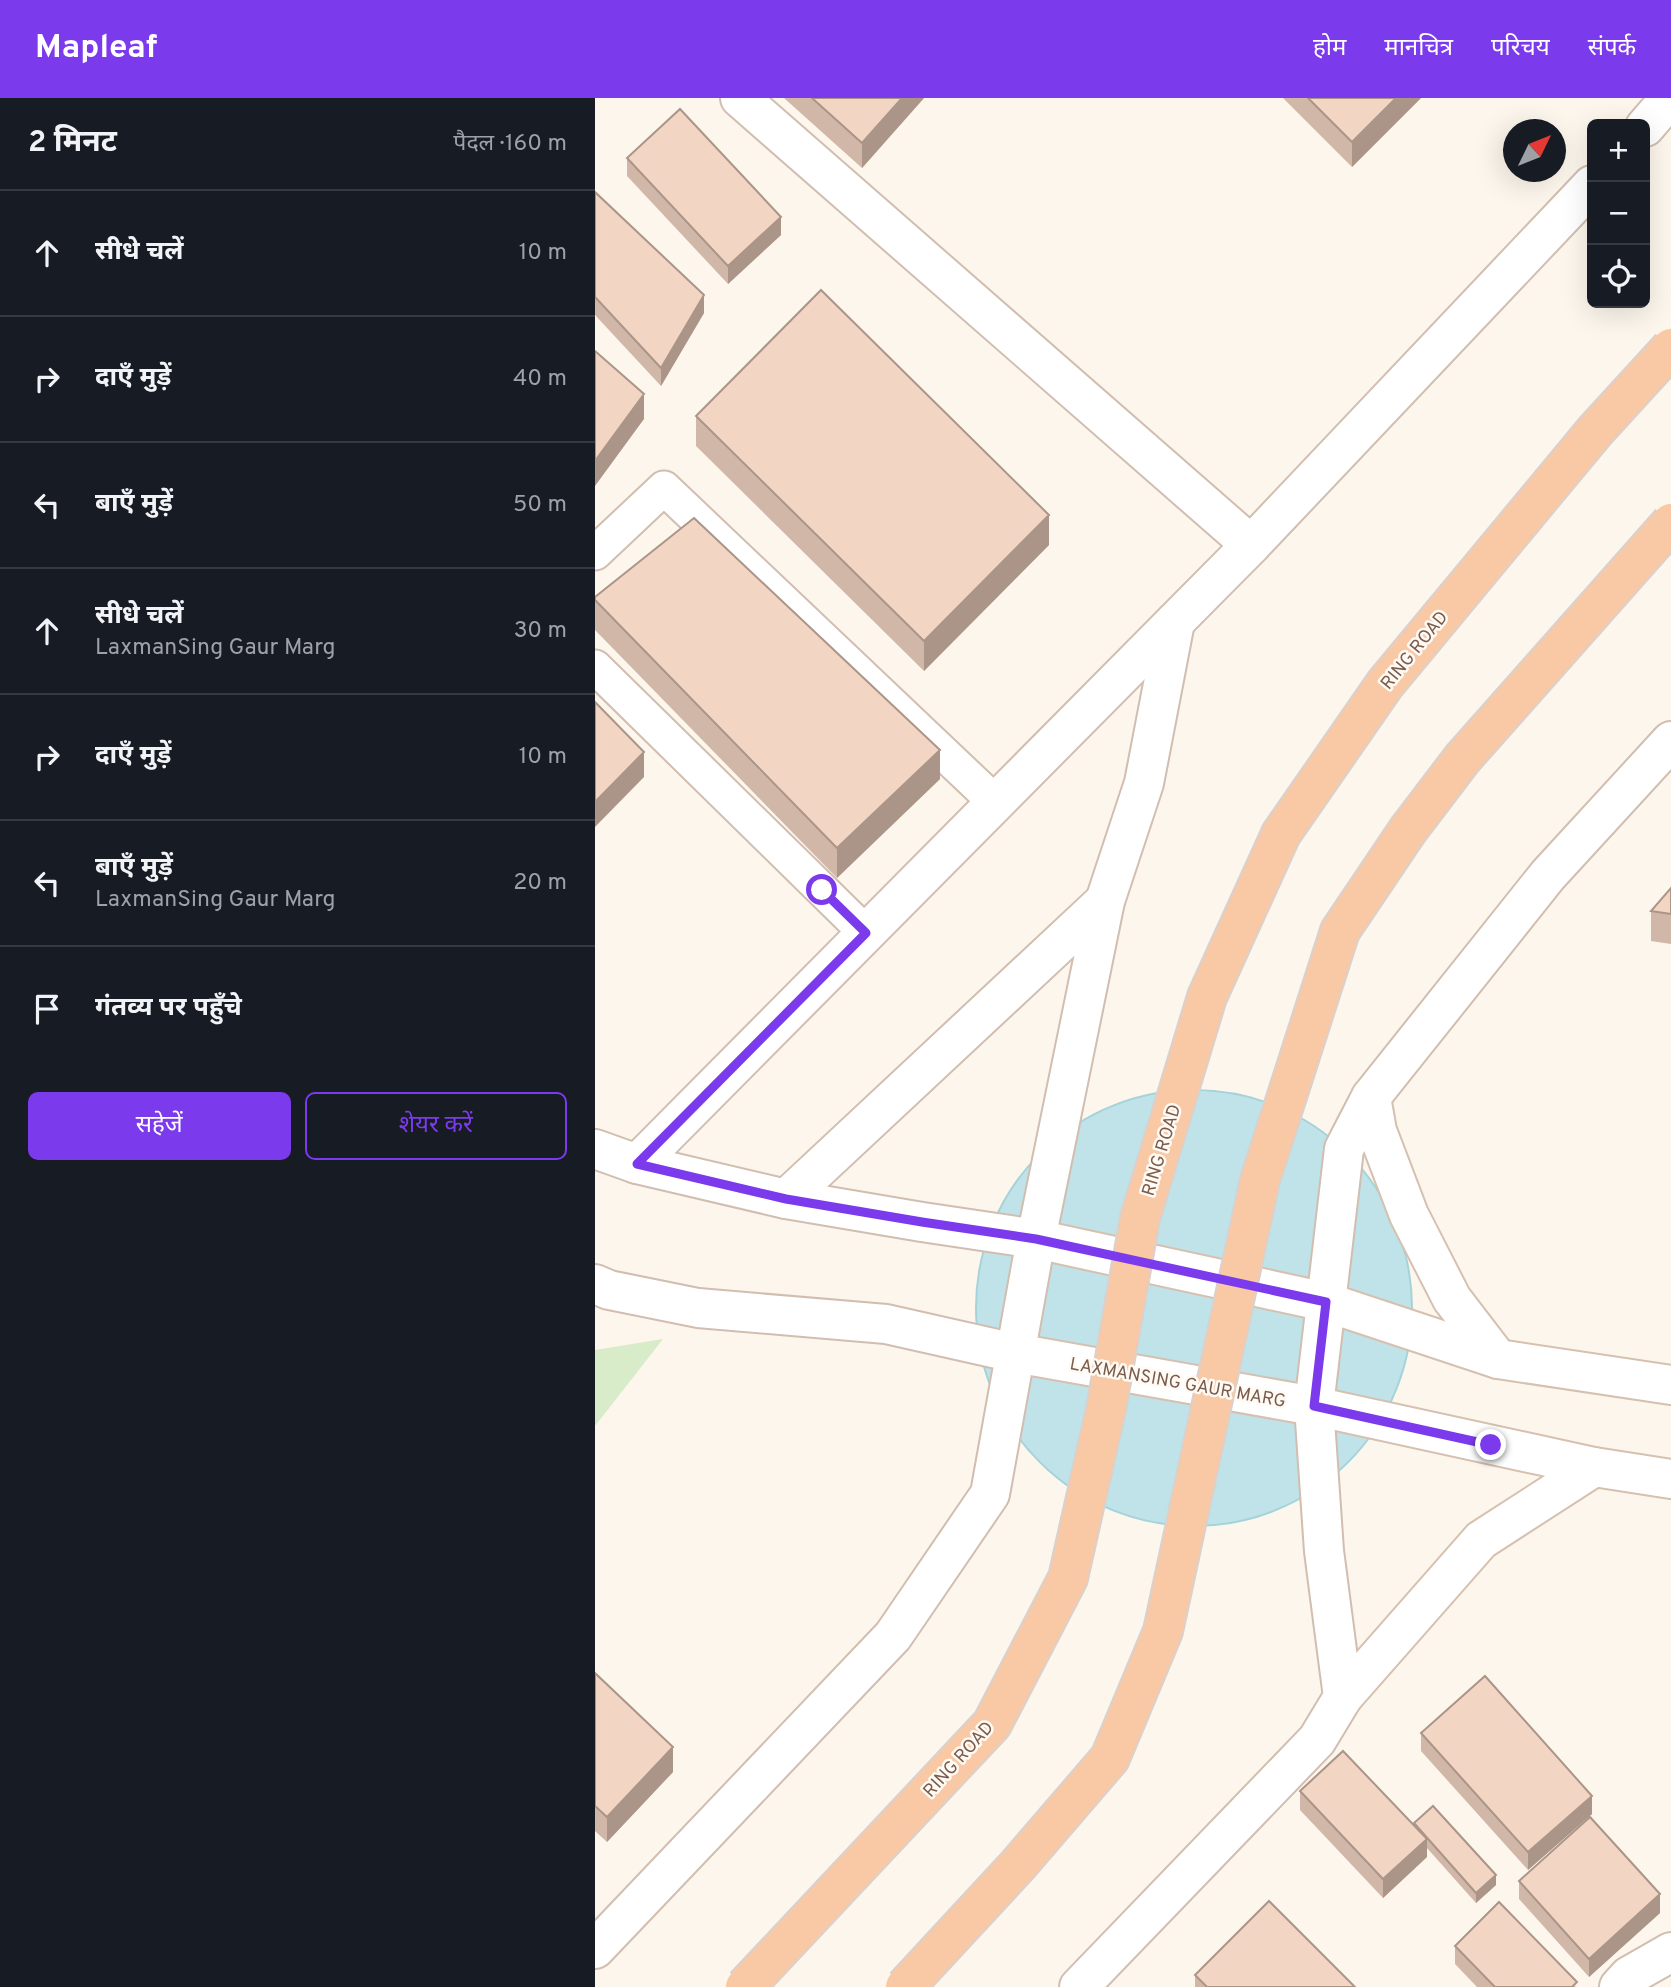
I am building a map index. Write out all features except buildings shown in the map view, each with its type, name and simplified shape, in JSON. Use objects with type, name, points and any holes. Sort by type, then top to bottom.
[{"type":"highway","name":"RING ROAD","points":[[745,1987],[992,1724],[1068,1578],[1106,1409],[1140,1218],[1207,997],[1281,834],[1385,684],[1595,431],[1671,348]]},
{"type":"highway","points":[[905,1987],[1018,1865],[1109,1758],[1163,1631],[1260,1180],[1340,931],[1408,830],[1462,759],[1671,523]]},
{"type":"street","points":[[740,98],[1251,545]]},
{"type":"street","points":[[1650,121],[1670,98]]},
{"type":"street","points":[[637,1164],[1251,545],[1587,190]]},
{"type":"street","points":[[595,1949],[893,1636],[990,1494],[1036,1239],[1105,901],[1144,783],[1175,622]]},
{"type":"street","points":[[1343,1697],[1325,1551],[1314,1406],[1345,1149],[1371,1097],[1548,875],[1671,741]]},
{"type":"street","points":[[786,1199],[1105,901]]},
{"type":"street","points":[[1371,1097],[1377,1131],[1409,1215],[1452,1299],[1498,1359]]},
{"type":"street","points":[[595,1149],[637,1164],[786,1199],[1036,1239],[1326,1302],[1498,1359],[1671,1385]]},
{"type":"street","name":"LAXMANSING GAUR MARG","points":[[595,1284],[608,1290],[698,1308],[886,1324],[1015,1353],[1314,1406],[1594,1467],[1671,1479]]},
{"type":"street","points":[[1079,1987],[1317,1740],[1343,1697],[1481,1540],[1594,1467]]},
{"type":"street","points":[[1619,1987],[1629,1976],[1671,1952]]},
{"type":"lane","points":[[595,553],[664,488],[996,803]]},
{"type":"lane","points":[[595,667],[866,933]]},
{"type":"green space","points":[[663,1339],[595,1426],[595,1350]]},
{"type":"water","points":[[1194,1090],[1237,1094],[1278,1106],[1333,1139],[1363,1169],[1396,1224],[1408,1265],[1412,1308],[1408,1351],[1396,1392],[1363,1447],[1333,1477],[1278,1510],[1237,1522],[1194,1526],[1151,1522],[1110,1510],[1055,1477],[1025,1447],[992,1392],[980,1351],[976,1308],[980,1265],[992,1224],[1025,1169],[1055,1139],[1110,1106],[1151,1094]]},
{"type":"route","points":[[822,890],[866,933],[637,1164],[786,1199],[1036,1239],[1326,1302],[1314,1406],[1491,1445]]}]
